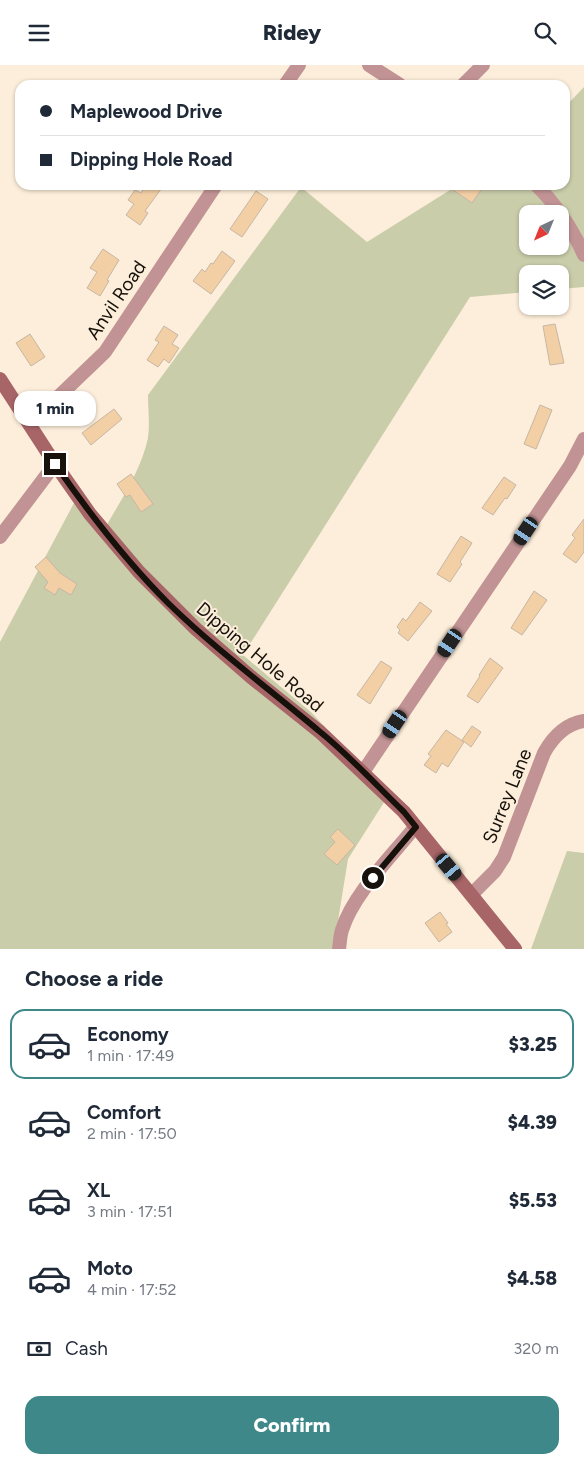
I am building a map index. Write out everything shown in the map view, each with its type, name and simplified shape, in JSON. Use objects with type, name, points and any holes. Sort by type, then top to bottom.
[{"type":"main road","name":"Dipping Hole Road","points":[[0,379],[28,419],[55,464],[100,527],[139,572],[222,652],[320,732],[404,812],[515,949]]},
{"type":"street","points":[[288,80],[299,65]]},
{"type":"street","points":[[369,65],[392,80]]},
{"type":"street","points":[[468,80],[482,65]]},
{"type":"street","name":"Anvil Road","points":[[28,419],[57,398],[105,352],[213,190]]},
{"type":"street","points":[[541,190],[572,229],[584,255]]},
{"type":"street","points":[[363,772],[570,466],[584,439]]},
{"type":"street","points":[[0,537],[55,464]]},
{"type":"street","name":"Surrey Lane","points":[[472,894],[495,871],[504,857],[550,742],[568,727],[584,721]]},
{"type":"street","points":[[339,949],[342,930],[352,907],[416,827]]},
{"type":"green space","points":[[584,87],[584,287],[569,288],[569,265],[519,265],[519,293],[470,297],[243,655],[312,713],[388,796],[348,859],[336,933],[338,949],[0,949],[0,642],[74,503],[104,530],[129,486],[145,450],[149,433],[148,395],[299,190],[305,190],[367,242],[450,190],[570,190],[570,102]]},
{"type":"green space","points":[[567,851],[584,853],[584,949],[531,949]]},
{"type":"building","points":[[135,190],[141,193],[143,190],[160,190],[145,211],[148,213],[140,225],[126,215],[134,204],[128,200]]},
{"type":"building","points":[[453,190],[481,190],[472,203]]},
{"type":"building","points":[[256,191],[268,199],[242,237],[230,229]]},
{"type":"building","points":[[103,249],[119,260],[100,296],[87,288],[97,272],[90,268]]},
{"type":"building","points":[[222,251],[235,261],[211,294],[193,281],[202,269],[205,272],[211,263],[213,264]]},
{"type":"building","points":[[555,324],[564,363],[550,365],[543,326]]},
{"type":"building","points":[[164,326],[178,335],[172,344],[179,348],[169,363],[164,359],[158,367],[147,360],[159,342],[155,340]]},
{"type":"building","points":[[30,334],[45,357],[31,366],[16,343]]},
{"type":"building","points":[[540,405],[552,410],[536,449],[524,444]]},
{"type":"building","points":[[114,409],[122,419],[91,445],[82,433]]},
{"type":"building","points":[[131,474],[153,504],[141,512],[130,495],[126,497],[117,484]]},
{"type":"building","points":[[504,477],[516,485],[493,515],[482,508]]},
{"type":"building","points":[[584,519],[584,552],[576,563],[563,554],[575,538],[572,535]]},
{"type":"building","points":[[461,536],[472,543],[460,562],[462,564],[450,582],[437,574]]},
{"type":"building","points":[[46,557],[60,573],[77,584],[71,595],[59,588],[55,595],[44,588],[48,582],[35,567]]},
{"type":"building","points":[[534,591],[547,600],[522,635],[511,628]]},
{"type":"building","points":[[420,602],[432,611],[408,641],[398,633],[400,630],[397,627],[403,618],[406,621]]},
{"type":"building","points":[[490,658],[503,668],[478,703],[467,696]]},
{"type":"building","points":[[381,661],[392,668],[370,704],[357,695]]},
{"type":"building","points":[[472,726],[481,732],[471,747],[462,740]]},
{"type":"building","points":[[446,730],[464,742],[448,767],[442,763],[436,773],[424,765],[431,756],[428,754]]},
{"type":"building","points":[[338,829],[355,845],[337,865],[324,854],[335,842],[330,837]]},
{"type":"building","points":[[440,912],[452,932],[439,942],[425,923]]},
{"type":"route","points":[[55,464],[107,535],[168,602],[251,677],[320,732],[404,812],[416,827],[373,878]]}]
